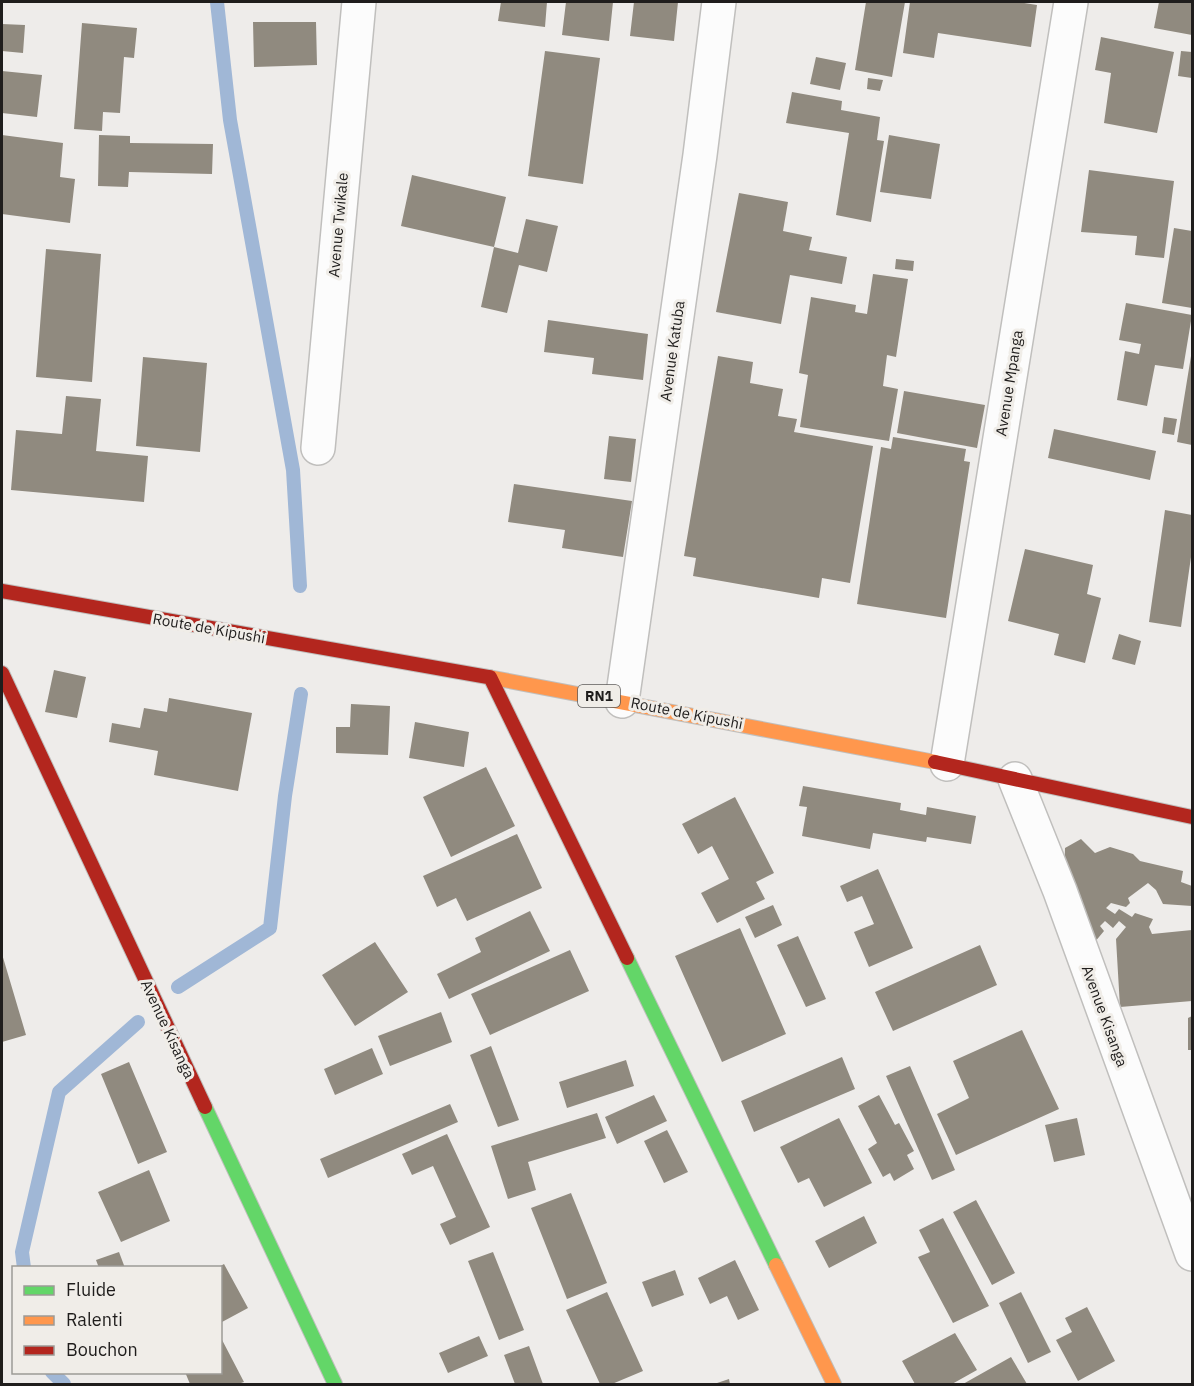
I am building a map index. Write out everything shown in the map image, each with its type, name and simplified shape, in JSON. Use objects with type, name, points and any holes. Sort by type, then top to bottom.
[{"type":"main road","name":"Route de Kipushi","points":[[2,591],[622,700],[946,764],[1192,817]]},
{"type":"main road","name":"Avenue Kisanga","points":[[2,673],[335,1384]]},
{"type":"main road","points":[[490,677],[834,1384]]},
{"type":"street","name":"Avenue Twikale","points":[[318,448],[359,2]]},
{"type":"street","name":"Avenue Katuba","points":[[622,700],[700,155],[719,2]]},
{"type":"street","name":"Avenue Mpanga","points":[[946,764],[1071,2]]},
{"type":"street","name":"Avenue Kisanga","points":[[1016,779],[1060,891],[1192,1254]]},
{"type":"building","points":[[501,2],[547,2],[545,27],[498,21]]},
{"type":"building","points":[[566,2],[613,2],[609,41],[562,35]]},
{"type":"building","points":[[634,2],[678,2],[674,41],[630,36]]},
{"type":"building","points":[[866,2],[905,2],[892,77],[855,70]]},
{"type":"building","points":[[910,2],[1018,2],[1037,5],[1031,47],[938,33],[934,58],[903,53]]},
{"type":"building","points":[[1159,2],[1192,2],[1192,35],[1154,28]]},
{"type":"building","points":[[253,22],[316,22],[317,65],[254,67]]},
{"type":"building","points":[[82,23],[137,28],[134,58],[124,57],[120,113],[103,112],[102,131],[74,129]]},
{"type":"building","points":[[2,24],[25,25],[23,53],[2,51]]},
{"type":"building","points":[[1101,37],[1174,52],[1157,133],[1104,123],[1111,73],[1095,70]]},
{"type":"building","points":[[545,51],[600,58],[583,184],[528,176]]},
{"type":"building","points":[[1181,51],[1192,52],[1192,78],[1178,76]]},
{"type":"building","points":[[816,57],[846,63],[840,90],[810,84]]},
{"type":"building","points":[[2,71],[42,75],[37,117],[2,113]]},
{"type":"building","points":[[868,78],[883,80],[880,91],[867,89]]},
{"type":"building","points":[[792,92],[842,101],[841,110],[880,117],[877,140],[884,141],[871,222],[836,215],[849,133],[786,123]]},
{"type":"building","points":[[2,135],[63,143],[60,177],[75,179],[70,223],[2,214]]},
{"type":"building","points":[[99,135],[130,136],[130,143],[213,144],[212,174],[129,172],[128,187],[98,186]]},
{"type":"building","points":[[889,135],[940,144],[931,199],[880,192]]},
{"type":"building","points":[[1089,170],[1174,181],[1164,258],[1135,255],[1137,236],[1081,232]]},
{"type":"building","points":[[412,175],[506,197],[494,247],[401,226]]},
{"type":"building","points":[[739,193],[788,202],[783,231],[812,237],[809,250],[847,257],[842,284],[790,275],[781,324],[716,312]]},
{"type":"building","points":[[526,219],[558,226],[547,272],[519,265],[507,313],[481,307],[494,247],[518,253]]},
{"type":"building","points":[[1174,228],[1192,231],[1192,308],[1162,303]]},
{"type":"building","points":[[46,249],[101,254],[92,382],[36,377]]},
{"type":"building","points":[[896,259],[914,261],[913,271],[895,269]]},
{"type":"building","points":[[873,274],[908,279],[896,357],[887,355],[883,386],[898,389],[889,441],[800,427],[808,375],[799,373],[811,297],[856,305],[855,312],[867,314]]},
{"type":"building","points":[[1126,303],[1192,315],[1183,369],[1155,365],[1147,406],[1117,400],[1125,351],[1139,354],[1141,344],[1119,340]]},
{"type":"building","points":[[548,320],[648,334],[643,380],[592,374],[594,358],[544,352]]},
{"type":"building","points":[[718,356],[753,362],[750,383],[783,389],[778,416],[797,419],[794,432],[873,446],[850,583],[822,578],[819,598],[693,576],[696,558],[684,556]]},
{"type":"building","points":[[143,357],[207,363],[200,452],[136,446]]},
{"type":"building","points":[[1192,357],[1192,445],[1177,442]]},
{"type":"building","points":[[904,391],[985,405],[977,448],[897,433]]},
{"type":"building","points":[[66,396],[101,399],[96,451],[148,456],[144,502],[11,490],[16,430],[62,434]]},
{"type":"building","points":[[1164,417],[1177,419],[1174,435],[1162,433]]},
{"type":"building","points":[[1054,429],[1156,451],[1150,480],[1048,458]]},
{"type":"building","points":[[609,436],[636,439],[631,482],[604,479]]},
{"type":"building","points":[[893,437],[966,449],[964,461],[970,462],[946,618],[857,604],[881,447],[891,449]]},
{"type":"building","points":[[514,484],[632,501],[623,557],[562,548],[565,530],[508,522]]},
{"type":"building","points":[[1165,510],[1192,515],[1192,550],[1181,627],[1149,622]]},
{"type":"building","points":[[1025,549],[1093,565],[1087,594],[1101,598],[1085,663],[1054,655],[1059,634],[1008,621]]},
{"type":"building","points":[[1119,634],[1141,641],[1135,665],[1112,659]]},
{"type":"building","points":[[54,670],[86,677],[77,718],[45,712]]},
{"type":"building","points":[[169,698],[252,713],[238,791],[154,775],[158,751],[109,742],[112,723],[140,728],[144,708],[167,712]]},
{"type":"building","points":[[351,704],[390,706],[388,755],[336,753],[336,727],[350,727]]},
{"type":"building","points":[[415,722],[469,732],[464,767],[409,758]]},
{"type":"building","points":[[486,767],[515,826],[451,857],[423,797]]},
{"type":"building","points":[[803,786],[901,803],[900,810],[926,815],[927,807],[976,816],[971,844],[927,837],[926,842],[873,833],[870,849],[802,836],[807,807],[799,806]]},
{"type":"building","points":[[735,797],[774,873],[756,882],[765,899],[717,923],[701,893],[729,879],[712,846],[698,854],[682,824]]},
{"type":"building","points":[[517,834],[542,888],[467,921],[456,898],[437,907],[423,876]]},
{"type":"building","points":[[1081,839],[1095,853],[1110,847],[1133,854],[1140,861],[1183,871],[1181,882],[1192,886],[1192,906],[1163,904],[1156,890],[1148,883],[1128,898],[1130,903],[1126,907],[1111,903],[1106,908],[1115,914],[1119,909],[1132,917],[1135,913],[1153,919],[1149,927],[1152,934],[1192,930],[1192,1001],[1120,1007],[1116,939],[1126,927],[1119,921],[1113,928],[1105,921],[1100,926],[1104,931],[1094,943],[1064,890],[1065,848]]},
{"type":"building","points":[[878,869],[913,948],[869,967],[854,932],[874,924],[862,896],[847,902],[840,886]]},
{"type":"building","points":[[773,905],[782,925],[755,938],[745,917]]},
{"type":"building","points":[[530,911],[550,951],[449,999],[437,974],[481,952],[475,938]]},
{"type":"building","points":[[740,928],[786,1034],[722,1062],[675,956]]},
{"type":"building","points":[[798,936],[826,999],[806,1007],[777,945]]},
{"type":"building","points":[[375,942],[408,992],[355,1026],[322,975]]},
{"type":"building","points":[[980,945],[997,985],[893,1031],[875,992]]},
{"type":"building","points":[[570,950],[589,991],[490,1035],[471,994]]},
{"type":"building","points":[[2,954],[26,1035],[2,1042]]},
{"type":"building","points":[[441,1012],[452,1042],[390,1066],[378,1036]]},
{"type":"building","points":[[1192,1016],[1192,1050],[1188,1050],[1188,1018]]},
{"type":"building","points":[[1022,1030],[1059,1109],[956,1155],[937,1114],[969,1098],[953,1061]]},
{"type":"building","points":[[491,1046],[519,1120],[498,1127],[470,1055]]},
{"type":"building","points":[[372,1048],[383,1074],[335,1095],[324,1069]]},
{"type":"building","points":[[842,1057],[855,1089],[754,1132],[741,1101]]},
{"type":"building","points":[[626,1060],[634,1086],[567,1108],[559,1082]]},
{"type":"building","points":[[129,1062],[167,1152],[138,1164],[101,1074]]},
{"type":"building","points":[[910,1066],[955,1170],[932,1180],[886,1076]]},
{"type":"building","points":[[654,1095],[667,1121],[617,1144],[605,1117]]},
{"type":"building","points":[[879,1095],[895,1125],[899,1123],[914,1151],[907,1155],[914,1169],[894,1181],[890,1173],[883,1177],[868,1149],[877,1143],[858,1106]]},
{"type":"building","points":[[450,1104],[458,1122],[328,1178],[320,1159]]},
{"type":"building","points":[[597,1113],[606,1138],[528,1162],[536,1190],[508,1199],[491,1146]]},
{"type":"building","points":[[839,1118],[872,1183],[824,1207],[809,1178],[798,1183],[780,1147]]},
{"type":"building","points":[[1077,1118],[1085,1155],[1054,1162],[1045,1125]]},
{"type":"building","points":[[667,1130],[688,1172],[664,1183],[644,1141]]},
{"type":"building","points":[[447,1134],[490,1227],[450,1245],[440,1224],[456,1217],[433,1166],[412,1175],[402,1154]]},
{"type":"building","points":[[149,1170],[170,1221],[121,1242],[98,1192]]},
{"type":"building","points":[[571,1193],[607,1283],[567,1299],[531,1208]]},
{"type":"building","points":[[976,1200],[1015,1273],[992,1285],[953,1212]]},
{"type":"building","points":[[864,1216],[877,1243],[829,1268],[815,1241]]},
{"type":"building","points":[[943,1218],[989,1306],[953,1323],[918,1257],[930,1252],[919,1230]]},
{"type":"building","points":[[119,1252],[124,1266],[98,1266],[96,1260]]},
{"type":"building","points":[[493,1252],[524,1330],[499,1340],[468,1261]]},
{"type":"building","points":[[735,1260],[759,1310],[738,1320],[727,1296],[710,1304],[698,1278]]},
{"type":"building","points":[[224,1264],[248,1308],[222,1322],[222,1266]]},
{"type":"building","points":[[675,1270],[684,1295],[652,1307],[642,1282]]},
{"type":"building","points":[[607,1292],[643,1371],[612,1384],[600,1384],[566,1310]]},
{"type":"building","points":[[1021,1292],[1051,1352],[1028,1363],[999,1303]]},
{"type":"building","points":[[1087,1307],[1115,1361],[1078,1381],[1056,1340],[1072,1332],[1065,1318]]},
{"type":"building","points":[[955,1333],[977,1370],[952,1384],[915,1384],[902,1361]]},
{"type":"building","points":[[479,1336],[488,1356],[448,1373],[439,1353]]},
{"type":"building","points":[[222,1340],[244,1382],[190,1384],[186,1374],[222,1374]]},
{"type":"building","points":[[529,1346],[543,1384],[515,1384],[504,1355]]},
{"type":"building","points":[[1011,1357],[1027,1384],[963,1384]]},
{"type":"building","points":[[729,1379],[730,1384],[714,1384]]},
{"type":"waterway","points":[[217,2],[230,120],[293,470],[300,586]]},
{"type":"waterway","points":[[178,987],[270,928],[285,796],[301,694]]},
{"type":"waterway","points":[[24,1266],[22,1252],[59,1092],[138,1022]]},
{"type":"waterway","points":[[54,1374],[64,1384]]},
{"type":"traffic: fast","points":[[627,958],[776,1265]]},
{"type":"traffic: fast","points":[[205,1107],[335,1384]]},
{"type":"traffic: slow","points":[[488,677],[935,762]]},
{"type":"traffic: slow","points":[[776,1265],[834,1384]]},
{"type":"traffic: jam","points":[[2,591],[488,677]]},
{"type":"traffic: jam","points":[[2,673],[205,1107]]},
{"type":"traffic: jam","points":[[490,677],[627,958]]},
{"type":"traffic: jam","points":[[935,762],[1192,817]]}]
